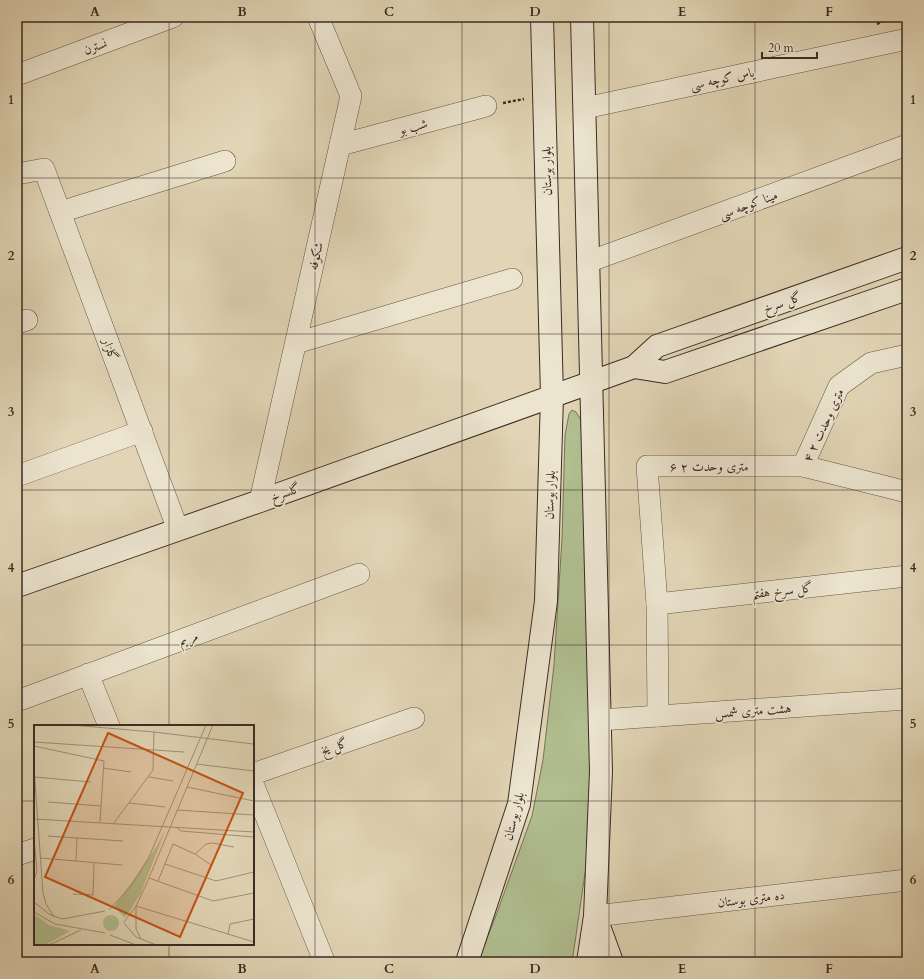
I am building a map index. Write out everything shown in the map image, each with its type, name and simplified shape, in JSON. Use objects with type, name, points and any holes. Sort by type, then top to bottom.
[{"type":"main road","name":"بلوار بوستان","points":[[467,962],[519,804],[546,601],[552,396],[542,17]]},
{"type":"main road","points":[[582,17],[601,771],[595,916],[588,962]]},
{"type":"main road","name":"گل سرخ","points":[[634,367],[657,346],[907,258]]},
{"type":"main road","points":[[634,367],[665,372],[907,289]]},
{"type":"main road","name":"گلسرخ","points":[[17,586],[634,367]]},
{"type":"main road","points":[[595,916],[612,962]]},
{"type":"street","name":"نسترن","points":[[17,75],[173,17]]},
{"type":"street","name":"شکوفه","points":[[260,501],[351,96],[318,17]]},
{"type":"street","name":"یاس کوچه سی","points":[[585,108],[907,39]]},
{"type":"street","name":"شب بو","points":[[340,145],[486,106]]},
{"type":"street","name":"مینا کوچه سی","points":[[588,262],[907,145]]},
{"type":"street","points":[[60,212],[226,161]]},
{"type":"street","name":"گلزار","points":[[17,174],[44,169],[178,530]]},
{"type":"street","points":[[296,343],[512,279]]},
{"type":"street","name":"۴ متری وحدت ۲","points":[[803,466],[839,386],[871,363],[907,355]]},
{"type":"street","points":[[17,476],[142,431]]},
{"type":"street","name":"۶ متری وحدت ۲","points":[[657,604],[647,466],[803,466],[907,492]]},
{"type":"street","name":"مریم","points":[[17,701],[359,574]]},
{"type":"street","name":"گل سرخ هفتم","points":[[657,604],[907,576]]},
{"type":"street","points":[[657,604],[658,716]]},
{"type":"street","points":[[88,674],[109,725]]},
{"type":"street","name":"هشت متری شمس","points":[[600,720],[907,700]]},
{"type":"street","name":"گل یخ","points":[[254,774],[414,718]]},
{"type":"street","points":[[254,786],[324,961],[322,962]]},
{"type":"street","points":[[17,855],[34,849]]},
{"type":"street","name":"ده متری بوستان","points":[[595,916],[907,880]]},
{"type":"path","points":[[486,106],[544,95]]},
{"type":"green space","points":[[572,410],[576,412],[581,420],[593,755],[591,832],[572,962],[478,962],[532,816],[543,760],[554,665],[562,539],[565,435],[569,414]]}]
